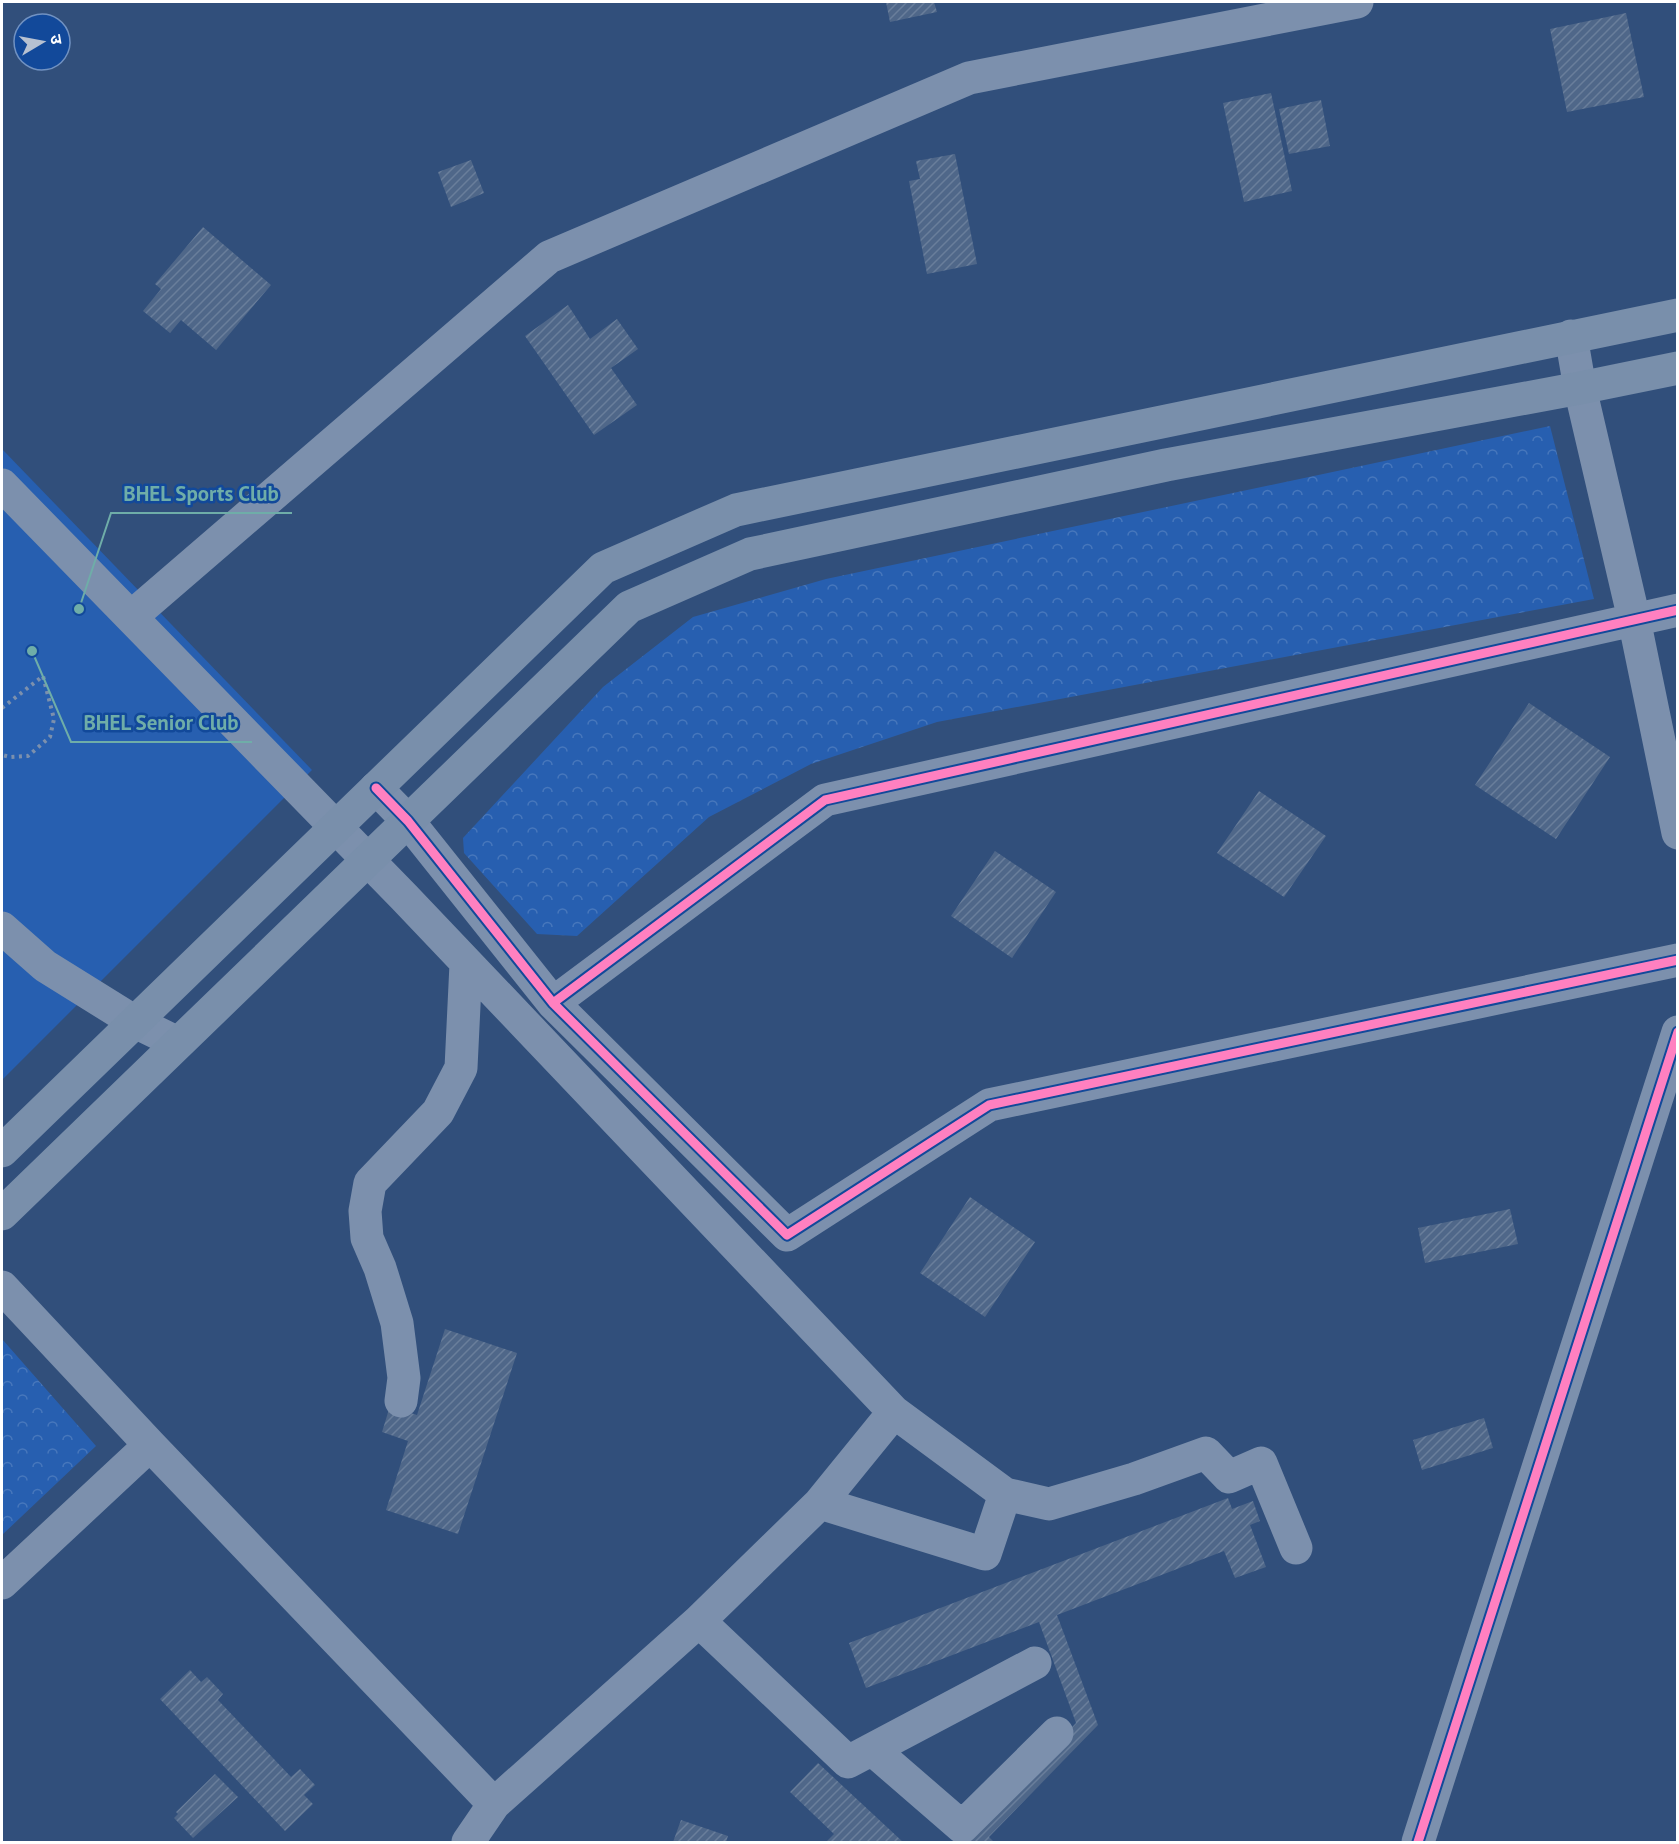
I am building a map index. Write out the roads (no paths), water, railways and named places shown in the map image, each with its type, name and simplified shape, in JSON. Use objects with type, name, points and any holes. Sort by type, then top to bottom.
[{"type":"main road","points":[[2,1151],[603,568],[736,510],[1677,315]]},
{"type":"main road","points":[[2,1214],[629,607],[750,554],[1166,465],[1677,368]]},
{"type":"street","points":[[131,617],[549,257],[969,78],[1357,2]]},
{"type":"street","points":[[1571,336],[1580,388],[1634,619],[1677,833]]},
{"type":"street","points":[[2,485],[368,860],[894,1412],[1005,1494],[1049,1504],[1134,1479],[1206,1454],[1229,1477],[1261,1463],[1296,1548]]},
{"type":"street","points":[[553,1003],[825,800],[1677,610]]},
{"type":"street","points":[[376,788],[408,821],[553,1003],[788,1235],[989,1106],[1677,960]]},
{"type":"street","points":[[2,928],[45,966],[135,1022],[178,1043]]},
{"type":"street","points":[[401,1401],[404,1378],[397,1323],[368,1238],[365,1211],[370,1183],[438,1112],[461,1068],[466,964]]},
{"type":"street","points":[[1418,1842],[1677,1032]]},
{"type":"street","points":[[2,1287],[494,1804]]},
{"type":"street","points":[[468,1842],[494,1804],[699,1621],[820,1503],[894,1412]]},
{"type":"street","points":[[2,1583],[150,1445]]},
{"type":"street","points":[[820,1503],[985,1554],[1005,1494]]},
{"type":"street","points":[[699,1621],[848,1762],[1035,1663]]},
{"type":"street","points":[[873,1750],[962,1827],[1057,1733]]},
{"type":"place","name":"BHEL Sports Club","points":[[79,609]]},
{"type":"place","name":"BHEL Senior Club","points":[[32,651]]}]
